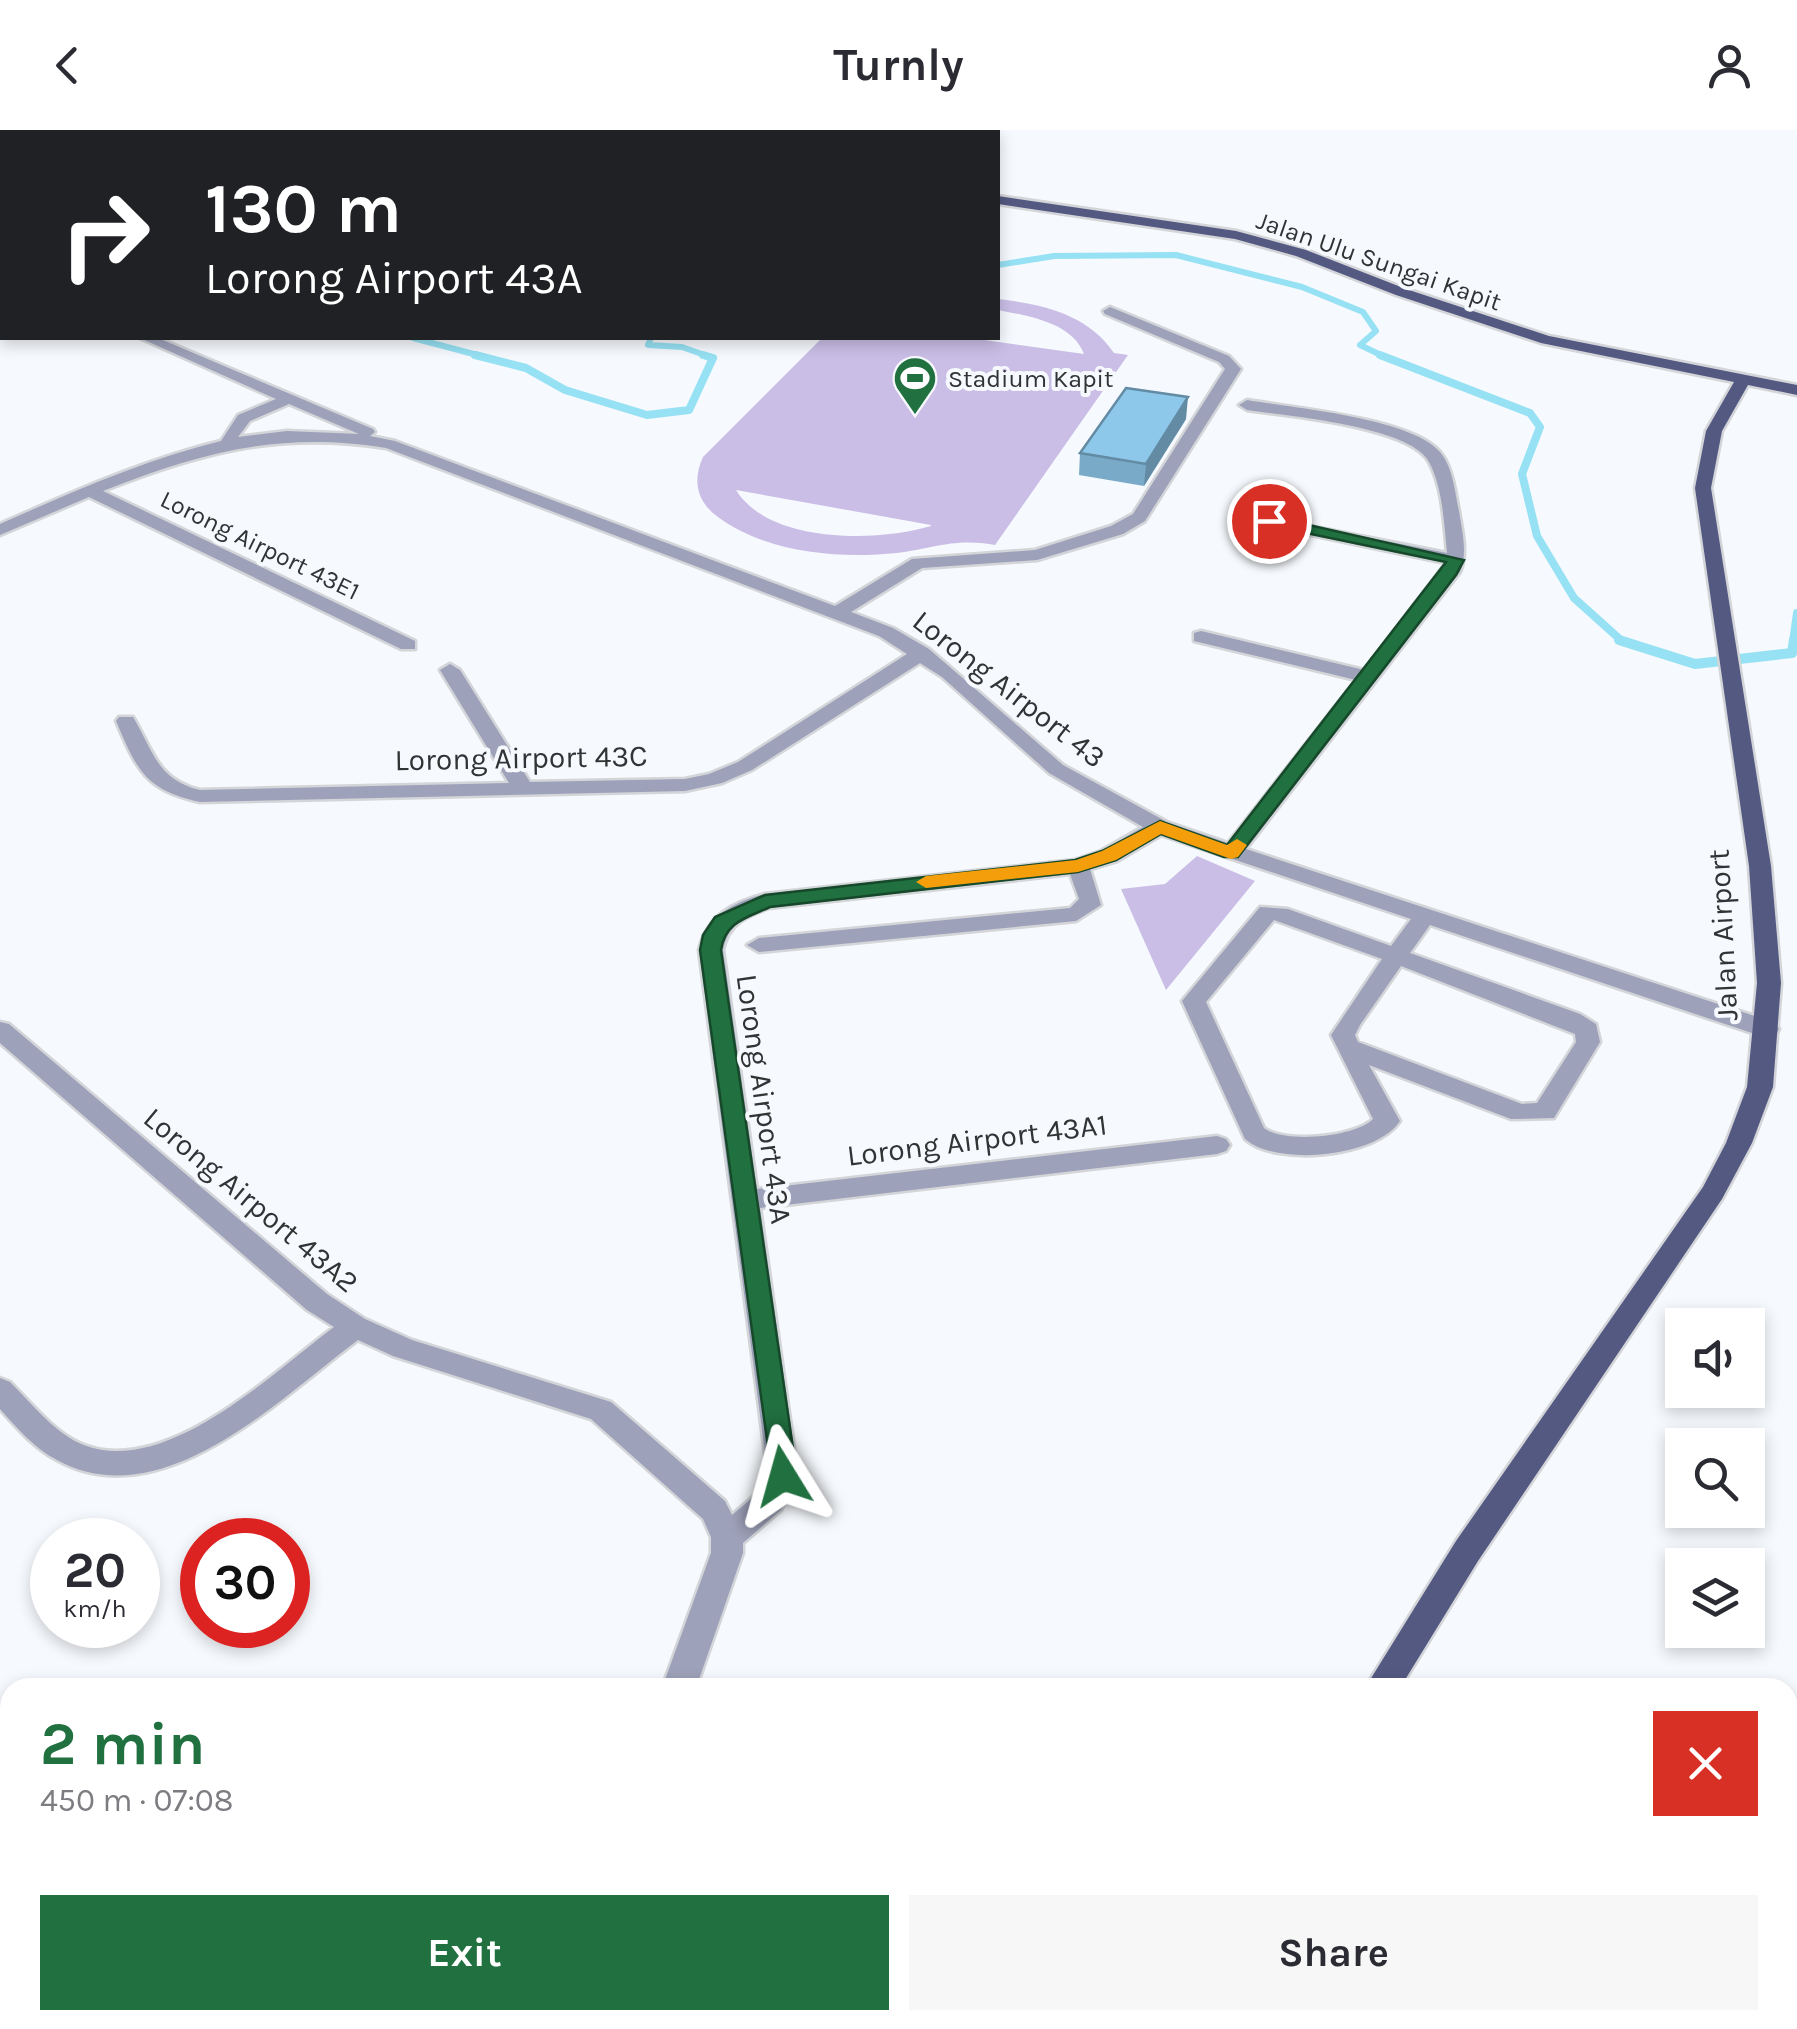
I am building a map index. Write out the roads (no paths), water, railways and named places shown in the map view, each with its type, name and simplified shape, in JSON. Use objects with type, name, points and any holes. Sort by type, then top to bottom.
[{"type":"main road","name":"Jalan Ulu Sungai Kapit","points":[[1000,200],[1236,235],[1301,253],[1401,292],[1546,340],[1797,390]]},
{"type":"main road","name":"Jalan Airport","points":[[1387,1678],[1468,1552],[1713,1192],[1760,1087],[1769,984],[1760,866],[1703,488],[1704,455],[1713,426],[1743,380]]},
{"type":"street","points":[[838,612],[918,564],[1049,552],[1117,530],[1148,510],[1233,369],[1224,360],[1110,311]]},
{"type":"street","points":[[152,340],[292,398],[389,444]]},
{"type":"street","points":[[229,442],[230,428],[238,421],[292,398]]},
{"type":"street","points":[[1231,853],[1456,560],[1438,460],[1422,445],[1388,431],[1247,405]]},
{"type":"street","points":[[0,530],[169,458],[229,442],[317,434],[389,444]]},
{"type":"street","name":"Lorong Airport 43","points":[[389,444],[838,612],[922,653],[1056,769],[1160,826],[1231,853],[1767,1028]]},
{"type":"street","name":"Lorong Airport 43E1","points":[[90,491],[408,645]]},
{"type":"street","points":[[1269,521],[1456,560]]},
{"type":"street","points":[[1201,637],[1368,677]]},
{"type":"street","name":"Lorong Airport 43C","points":[[126,721],[148,770],[160,784],[200,796],[685,785],[731,774],[922,653]]},
{"type":"street","points":[[450,670],[524,788]]},
{"type":"street","name":"Lorong Airport 43A","points":[[727,1537],[770,1501],[783,1476],[711,950],[713,935],[722,922],[742,909],[792,896],[1078,866],[1109,856],[1160,826]]},
{"type":"street","points":[[759,945],[1076,914],[1090,905],[1078,866]]},
{"type":"street","points":[[1347,1047],[1530,1115],[1546,1112],[1550,1107],[1588,1042],[1587,1030],[1572,1020],[1396,956],[1268,912],[1194,1001],[1254,1133],[1267,1146],[1284,1148],[1373,1135],[1385,1127],[1387,1121],[1347,1047],[1345,1028],[1396,956],[1425,916]]},
{"type":"street","name":"Lorong Airport 43A2","points":[[0,1030],[317,1302],[355,1327],[402,1348],[600,1410],[714,1510],[727,1537]]},
{"type":"street","name":"Lorong Airport 43A1","points":[[745,1200],[1217,1145]]},
{"type":"street","points":[[0,1390],[72,1454],[112,1465],[148,1462],[197,1445],[355,1327]]},
{"type":"street","points":[[683,1678],[725,1566],[727,1537]]},
{"type":"waterway","points":[[1000,265],[1054,256],[1176,255],[1302,287],[1363,312],[1376,331],[1360,345],[1384,357]]},
{"type":"waterway","points":[[421,340],[485,357]]},
{"type":"waterway","points":[[650,340],[648,345],[682,347],[710,357]]},
{"type":"waterway","points":[[475,355],[526,368],[565,390],[647,415],[689,410],[713,358],[703,355]]},
{"type":"waterway","points":[[1380,355],[1384,357]]},
{"type":"waterway","points":[[1384,357],[1530,413],[1540,427],[1522,474],[1537,536],[1574,598],[1622,641]]},
{"type":"waterway","points":[[1793,642],[1797,613]]},
{"type":"waterway","points":[[1622,641],[1695,664],[1792,653],[1794,640]]},
{"type":"place","name":"Stadium Kapit","points":[[915,416]]}]
